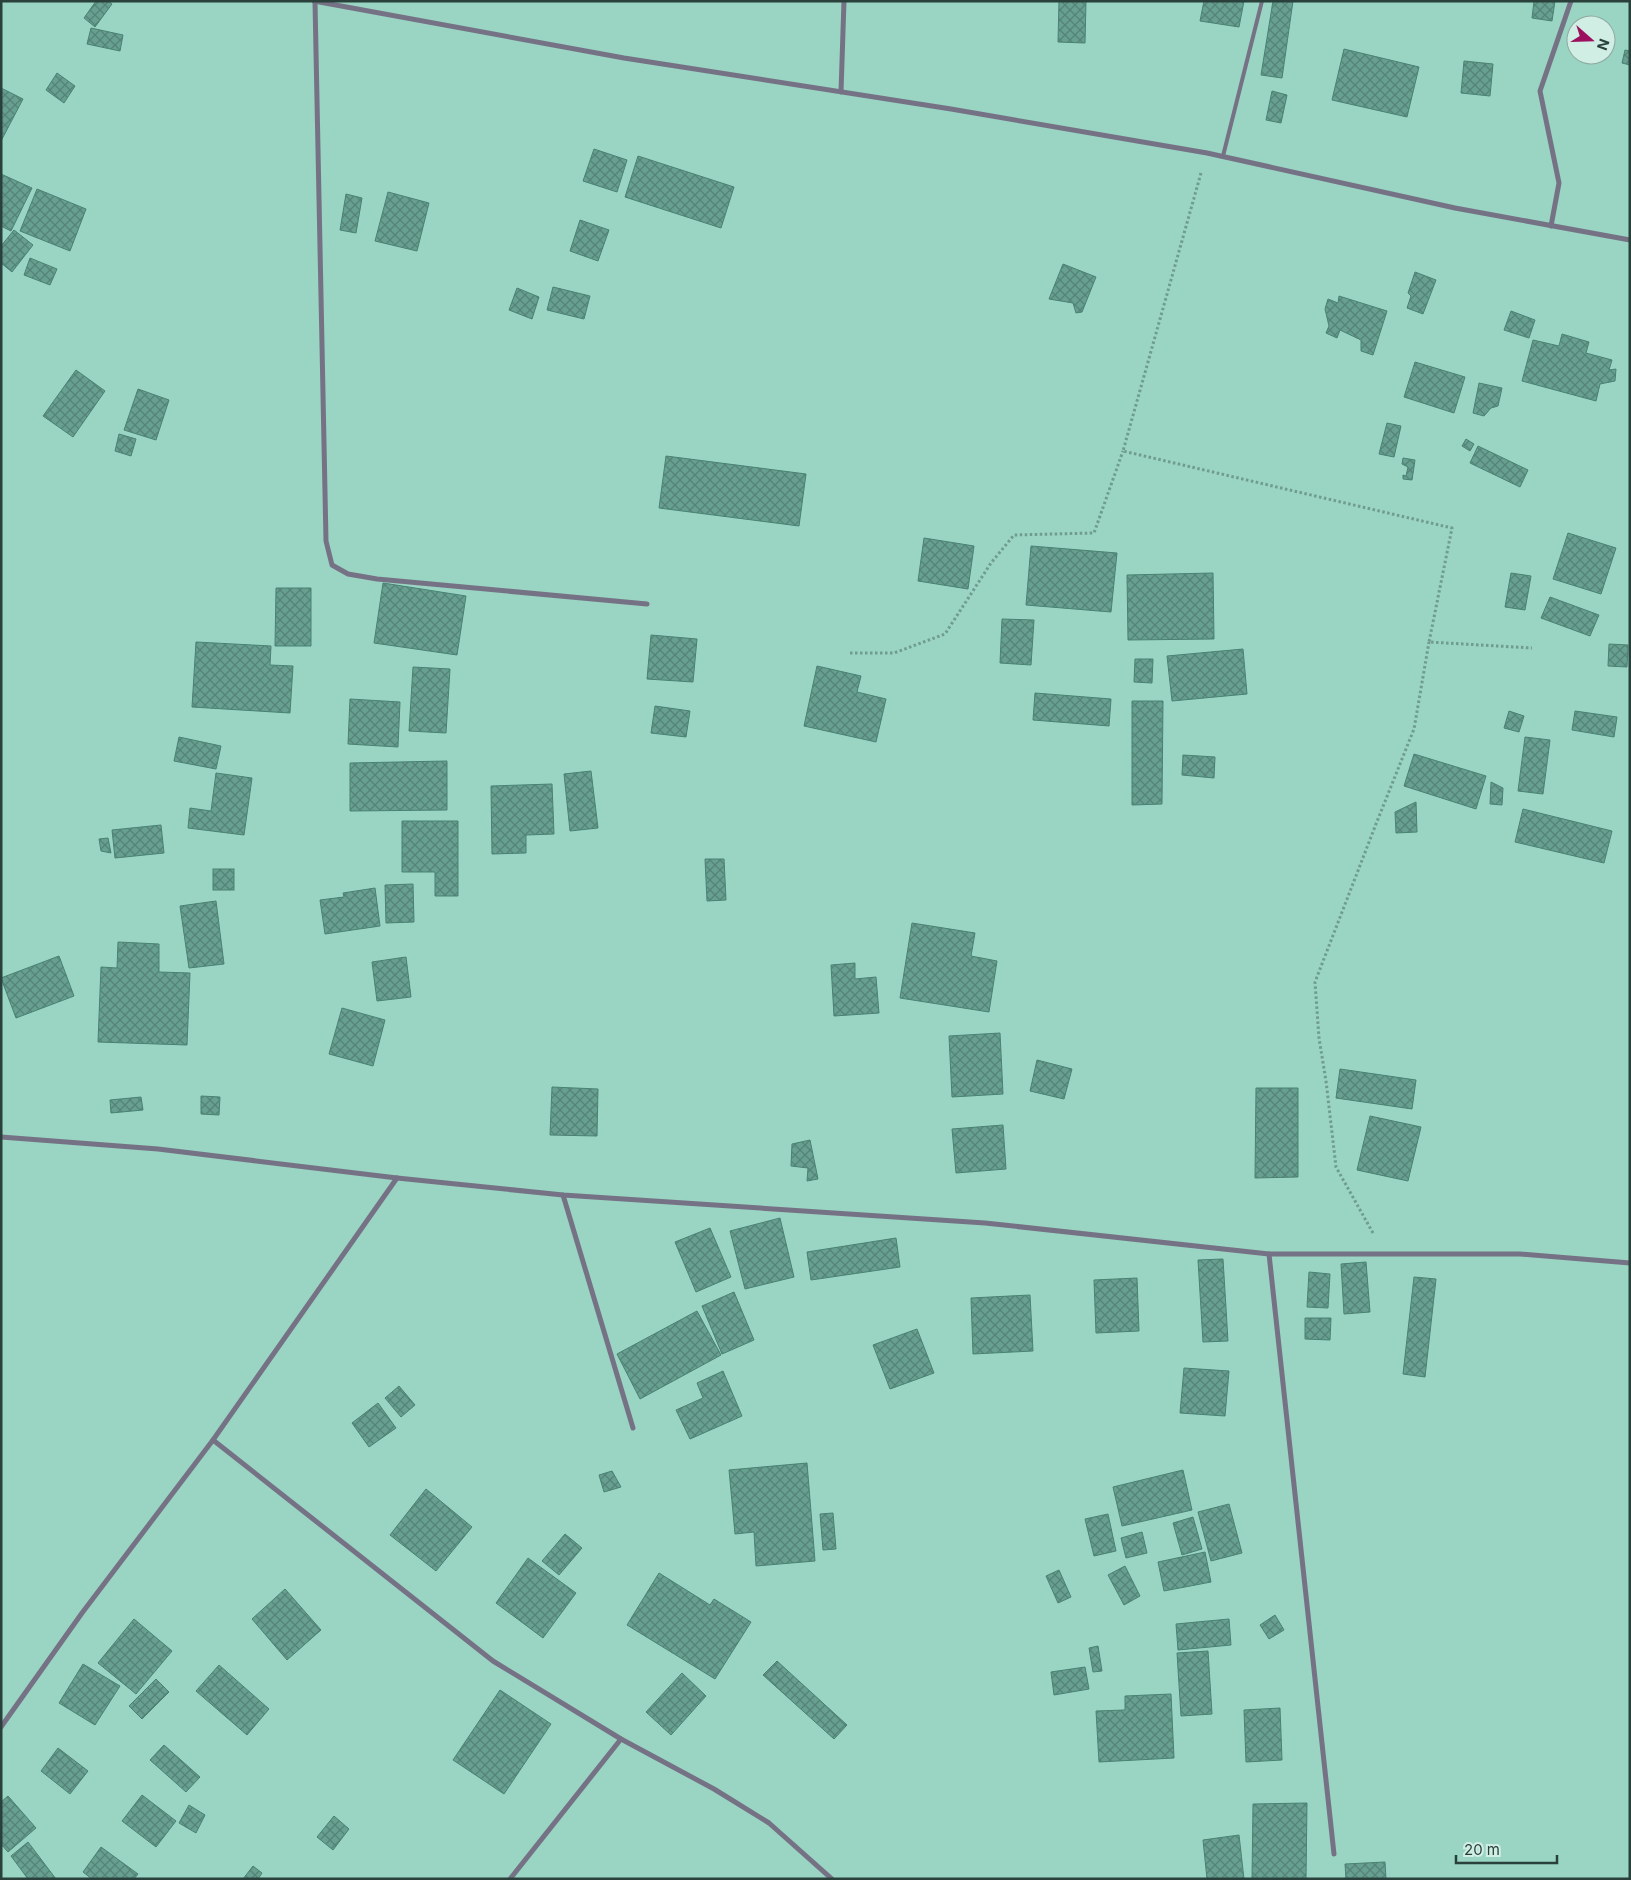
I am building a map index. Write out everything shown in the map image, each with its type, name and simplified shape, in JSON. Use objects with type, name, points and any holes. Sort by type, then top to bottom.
[{"type":"street","points":[[647,604],[377,579],[348,574],[332,566],[326,540],[314,1],[624,58],[1224,156],[1454,208],[1630,240]]},
{"type":"street","points":[[841,92],[844,1]]},
{"type":"street","points":[[1551,226],[1558,183],[1540,91],[1571,1]]},
{"type":"street","points":[[1,1137],[158,1149],[397,1178],[563,1195],[985,1223],[1269,1254],[1520,1254],[1630,1263]]},
{"type":"street","points":[[1,1727],[82,1613],[213,1440],[397,1178]]},
{"type":"street","points":[[563,1195],[633,1428]]},
{"type":"street","points":[[1269,1254],[1334,1854]]},
{"type":"street","points":[[213,1440],[493,1661],[620,1739],[714,1789],[769,1823],[832,1879]]},
{"type":"street","points":[[510,1879],[620,1739]]},
{"type":"lane","points":[[1224,156],[1262,1]]},
{"type":"path","points":[[850,654],[894,653],[945,634],[991,563],[1014,535],[1094,533],[1124,451],[1207,153]]},
{"type":"path","points":[[1124,451],[1452,528],[1414,729],[1315,982],[1318,1038],[1326,1080],[1336,1167],[1384,1254]]},
{"type":"path","points":[[1429,642],[1532,648]]},
{"type":"building","points":[[96,1],[108,1],[112,4],[95,27],[84,18]]},
{"type":"building","points":[[1059,1],[1086,1],[1085,43],[1058,42]]},
{"type":"building","points":[[1204,1],[1244,1],[1239,27],[1200,21]]},
{"type":"building","points":[[1273,1],[1293,1],[1282,78],[1261,75]]},
{"type":"building","points":[[1534,1],[1555,1],[1552,21],[1532,18]]},
{"type":"building","points":[[91,28],[123,35],[120,51],[87,44]]},
{"type":"building","points":[[1344,49],[1419,67],[1407,117],[1332,100]]},
{"type":"building","points":[[1625,50],[1630,51],[1630,65],[1622,63]]},
{"type":"building","points":[[1464,61],[1493,64],[1490,96],[1461,93]]},
{"type":"building","points":[[57,73],[75,86],[64,103],[46,90]]},
{"type":"building","points":[[1,88],[23,99],[1,141]]},
{"type":"building","points":[[1272,91],[1287,95],[1281,123],[1266,120]]},
{"type":"building","points":[[594,149],[627,160],[617,192],[583,181]]},
{"type":"building","points":[[638,156],[734,187],[721,228],[625,197]]},
{"type":"building","points":[[1,174],[32,188],[11,231],[1,226]]},
{"type":"building","points":[[37,189],[86,209],[70,251],[20,231]]},
{"type":"building","points":[[388,192],[429,203],[417,251],[375,241]]},
{"type":"building","points":[[346,194],[362,198],[356,233],[340,230]]},
{"type":"building","points":[[580,220],[609,230],[598,261],[570,251]]},
{"type":"building","points":[[14,230],[33,245],[12,272],[1,263],[1,246]]},
{"type":"building","points":[[30,258],[57,269],[50,285],[24,275]]},
{"type":"building","points":[[1063,264],[1096,277],[1082,312],[1076,313],[1073,303],[1049,299]]},
{"type":"building","points":[[1415,272],[1436,280],[1423,314],[1407,308],[1411,296],[1408,293]]},
{"type":"building","points":[[553,287],[590,296],[584,319],[547,310]]},
{"type":"building","points":[[517,288],[539,297],[532,319],[509,310]]},
{"type":"building","points":[[1339,296],[1387,311],[1373,355],[1361,351],[1361,340],[1340,330],[1337,338],[1326,333],[1329,326],[1325,309],[1328,299],[1338,303]]},
{"type":"building","points":[[1511,311],[1535,320],[1529,338],[1504,330]]},
{"type":"building","points":[[1562,334],[1589,342],[1586,353],[1612,360],[1609,370],[1616,369],[1615,381],[1600,384],[1596,401],[1522,381],[1533,340],[1559,346]]},
{"type":"building","points":[[1415,362],[1465,377],[1454,413],[1404,397]]},
{"type":"building","points":[[76,370],[105,391],[73,437],[43,416]]},
{"type":"building","points":[[1479,383],[1502,388],[1498,406],[1491,408],[1484,416],[1473,413]]},
{"type":"building","points":[[138,389],[169,400],[156,440],[124,430]]},
{"type":"building","points":[[1387,423],[1401,426],[1394,457],[1379,454]]},
{"type":"building","points":[[119,434],[136,439],[131,456],[115,451]]},
{"type":"building","points":[[1466,439],[1474,444],[1470,451],[1462,446]]},
{"type":"building","points":[[1478,446],[1528,470],[1520,487],[1470,463]]},
{"type":"building","points":[[666,456],[806,474],[799,526],[659,508]]},
{"type":"building","points":[[1403,458],[1415,460],[1412,480],[1403,479],[1403,475],[1406,476],[1408,467],[1402,464]]},
{"type":"building","points":[[1568,533],[1616,548],[1601,594],[1553,579]]},
{"type":"building","points":[[924,538],[974,546],[968,589],[918,581]]},
{"type":"building","points":[[1031,546],[1117,553],[1111,612],[1026,605]]},
{"type":"building","points":[[1213,573],[1214,639],[1128,640],[1127,575]]},
{"type":"building","points":[[1511,573],[1531,576],[1525,610],[1505,607]]},
{"type":"building","points":[[383,583],[466,596],[457,655],[374,643]]},
{"type":"building","points":[[276,588],[311,588],[311,646],[275,646]]},
{"type":"building","points":[[1550,597],[1599,615],[1590,636],[1541,618]]},
{"type":"building","points":[[1002,619],[1034,620],[1031,665],[1000,663]]},
{"type":"building","points":[[651,635],[697,639],[693,682],[647,679]]},
{"type":"building","points":[[196,642],[271,646],[270,665],[293,666],[290,713],[192,707]]},
{"type":"building","points":[[1609,644],[1628,645],[1627,667],[1608,666]]},
{"type":"building","points":[[1243,649],[1247,694],[1172,701],[1167,656]]},
{"type":"building","points":[[1135,659],[1153,659],[1152,683],[1134,682]]},
{"type":"building","points":[[817,666],[861,676],[857,692],[886,699],[876,742],[804,726]]},
{"type":"building","points":[[413,667],[450,669],[446,733],[409,731]]},
{"type":"building","points":[[1035,693],[1111,699],[1109,726],[1033,720]]},
{"type":"building","points":[[350,699],[400,702],[398,747],[348,744]]},
{"type":"building","points":[[1132,701],[1163,701],[1162,804],[1132,805]]},
{"type":"building","points":[[655,706],[690,711],[686,737],[651,733]]},
{"type":"building","points":[[1509,711],[1524,716],[1519,732],[1504,728]]},
{"type":"building","points":[[1575,711],[1617,717],[1614,737],[1572,730]]},
{"type":"building","points":[[179,737],[221,746],[216,769],[174,761]]},
{"type":"building","points":[[1525,737],[1550,740],[1543,794],[1518,791]]},
{"type":"building","points":[[1414,754],[1486,776],[1476,809],[1404,786]]},
{"type":"building","points":[[1183,755],[1215,757],[1214,778],[1182,775]]},
{"type":"building","points":[[447,761],[447,810],[350,811],[350,763]]},
{"type":"building","points":[[591,771],[598,828],[570,831],[564,774]]},
{"type":"building","points":[[216,773],[252,778],[244,835],[188,828],[190,808],[211,811]]},
{"type":"building","points":[[1491,782],[1503,788],[1502,805],[1490,804]]},
{"type":"building","points":[[552,784],[554,834],[526,835],[526,853],[492,854],[491,786]]},
{"type":"building","points":[[1416,802],[1417,832],[1396,833],[1395,812]]},
{"type":"building","points":[[1523,809],[1612,831],[1604,863],[1515,842]]},
{"type":"building","points":[[402,821],[458,821],[458,896],[435,896],[435,872],[402,872]]},
{"type":"building","points":[[161,825],[164,853],[115,858],[112,830]]},
{"type":"building","points":[[108,838],[111,853],[101,851],[99,839]]},
{"type":"building","points":[[705,859],[724,859],[726,900],[707,901]]},
{"type":"building","points":[[213,869],[234,869],[234,890],[213,890]]},
{"type":"building","points":[[413,884],[414,922],[386,923],[385,885]]},
{"type":"building","points":[[375,888],[380,926],[325,934],[320,900],[344,897],[343,893]]},
{"type":"building","points":[[216,901],[224,964],[189,968],[180,906]]},
{"type":"building","points":[[912,923],[975,933],[971,956],[997,961],[989,1012],[900,998]]},
{"type":"building","points":[[118,942],[159,944],[159,972],[190,973],[187,1045],[98,1042],[101,967],[117,968]]},
{"type":"building","points":[[59,956],[74,996],[16,1018],[1,978]]},
{"type":"building","points":[[406,957],[411,997],[377,1001],[372,962]]},
{"type":"building","points":[[855,963],[855,979],[876,977],[879,1013],[834,1016],[831,965]]},
{"type":"building","points":[[342,1008],[385,1020],[373,1066],[329,1054]]},
{"type":"building","points":[[1000,1033],[1003,1094],[952,1097],[949,1036]]},
{"type":"building","points":[[1037,1060],[1072,1069],[1064,1099],[1030,1091]]},
{"type":"building","points":[[1340,1069],[1416,1080],[1412,1109],[1336,1098]]},
{"type":"building","points":[[552,1087],[598,1089],[597,1136],[550,1135]]},
{"type":"building","points":[[1256,1088],[1298,1088],[1298,1177],[1255,1178]]},
{"type":"building","points":[[201,1096],[220,1097],[219,1115],[201,1114]]},
{"type":"building","points":[[141,1097],[143,1110],[111,1113],[110,1100]]},
{"type":"building","points":[[1370,1116],[1421,1127],[1408,1181],[1357,1170]]},
{"type":"building","points":[[1003,1125],[1006,1169],[956,1173],[952,1129]]},
{"type":"building","points":[[810,1140],[818,1179],[807,1181],[808,1168],[791,1166],[792,1144]]},
{"type":"building","points":[[780,1218],[794,1277],[745,1289],[730,1231]]},
{"type":"building","points":[[710,1228],[731,1277],[696,1292],[675,1242]]},
{"type":"building","points":[[896,1238],[900,1267],[811,1280],[807,1252]]},
{"type":"building","points":[[1223,1259],[1228,1341],[1203,1342],[1198,1260]]},
{"type":"building","points":[[1366,1262],[1370,1312],[1344,1314],[1341,1264]]},
{"type":"building","points":[[1309,1272],[1330,1274],[1328,1308],[1307,1307]]},
{"type":"building","points":[[1414,1277],[1436,1279],[1425,1377],[1403,1374]]},
{"type":"building","points":[[1137,1278],[1139,1331],[1096,1333],[1094,1280]]},
{"type":"building","points":[[734,1292],[754,1340],[722,1354],[702,1306]]},
{"type":"building","points":[[1030,1295],[1033,1351],[973,1354],[971,1298]]},
{"type":"building","points":[[697,1311],[721,1355],[640,1399],[617,1354]]},
{"type":"building","points":[[1305,1318],[1331,1318],[1330,1340],[1305,1339]]},
{"type":"building","points":[[917,1329],[934,1373],[890,1389],[873,1345]]},
{"type":"building","points":[[1184,1368],[1229,1371],[1225,1416],[1180,1413]]},
{"type":"building","points":[[723,1371],[742,1416],[690,1439],[676,1410],[703,1398],[697,1383]]},
{"type":"building","points":[[399,1386],[415,1405],[401,1417],[385,1398]]},
{"type":"building","points":[[378,1403],[396,1428],[369,1447],[352,1423]]},
{"type":"building","points":[[807,1463],[815,1561],[756,1566],[754,1532],[735,1534],[729,1470]]},
{"type":"building","points":[[1183,1470],[1192,1510],[1122,1526],[1113,1487]]},
{"type":"building","points":[[612,1471],[621,1487],[604,1492],[599,1475]]},
{"type":"building","points":[[426,1489],[472,1527],[436,1571],[390,1535]]},
{"type":"building","points":[[1229,1504],[1242,1553],[1211,1561],[1198,1512]]},
{"type":"building","points":[[833,1513],[836,1549],[823,1550],[820,1514]]},
{"type":"building","points":[[1108,1514],[1116,1551],[1094,1556],[1085,1519]]},
{"type":"building","points":[[1193,1517],[1202,1549],[1182,1555],[1173,1523]]},
{"type":"building","points":[[1142,1532],[1147,1553],[1126,1558],[1121,1538]]},
{"type":"building","points":[[565,1534],[582,1548],[559,1575],[542,1561]]},
{"type":"building","points":[[1205,1552],[1211,1582],[1164,1591],[1158,1562]]},
{"type":"building","points":[[528,1558],[576,1593],[543,1638],[496,1603]]},
{"type":"building","points":[[1125,1566],[1140,1596],[1124,1605],[1108,1575]]},
{"type":"building","points":[[1059,1570],[1071,1597],[1058,1603],[1046,1576]]},
{"type":"building","points":[[659,1573],[710,1605],[714,1599],[751,1622],[715,1679],[627,1625]]},
{"type":"building","points":[[285,1589],[321,1630],[287,1660],[252,1619]]},
{"type":"building","points":[[1275,1615],[1284,1630],[1269,1639],[1260,1625]]},
{"type":"building","points":[[134,1619],[172,1651],[136,1694],[98,1663]]},
{"type":"building","points":[[1229,1619],[1231,1645],[1178,1650],[1176,1624]]},
{"type":"building","points":[[1098,1646],[1102,1671],[1093,1672],[1089,1648]]},
{"type":"building","points":[[1208,1651],[1212,1714],[1181,1716],[1177,1653]]},
{"type":"building","points":[[777,1661],[847,1725],[834,1739],[763,1675]]},
{"type":"building","points":[[83,1664],[120,1686],[95,1725],[59,1703]]},
{"type":"building","points":[[219,1665],[269,1709],[247,1735],[196,1691]]},
{"type":"building","points":[[1085,1667],[1089,1689],[1054,1695],[1051,1672]]},
{"type":"building","points":[[682,1673],[706,1696],[671,1735],[646,1712]]},
{"type":"building","points":[[156,1679],[169,1692],[142,1719],[129,1706]]},
{"type":"building","points":[[500,1690],[551,1724],[504,1794],[453,1760]]},
{"type":"building","points":[[1171,1694],[1174,1758],[1099,1762],[1096,1711],[1125,1710],[1125,1696]]},
{"type":"building","points":[[1280,1708],[1282,1760],[1246,1762],[1244,1710]]},
{"type":"building","points":[[164,1745],[200,1777],[186,1792],[150,1760]]},
{"type":"building","points":[[58,1748],[88,1771],[70,1794],[41,1771]]},
{"type":"building","points":[[142,1795],[176,1821],[156,1847],[122,1821]]},
{"type":"building","points":[[8,1796],[36,1828],[8,1852],[1,1844],[1,1802]]},
{"type":"building","points":[[1307,1803],[1306,1879],[1252,1879],[1253,1804]]},
{"type":"building","points":[[189,1805],[205,1815],[196,1833],[179,1823]]},
{"type":"building","points":[[334,1816],[349,1829],[333,1850],[317,1837]]},
{"type":"building","points":[[1239,1835],[1244,1879],[1207,1879],[1203,1840]]},
{"type":"building","points":[[28,1842],[56,1879],[28,1879],[11,1856]]},
{"type":"building","points":[[101,1847],[138,1874],[134,1879],[92,1879],[83,1872]]},
{"type":"building","points":[[1385,1862],[1386,1879],[1346,1879],[1345,1864]]},
{"type":"building","points":[[253,1866],[262,1873],[258,1879],[243,1879]]}]
